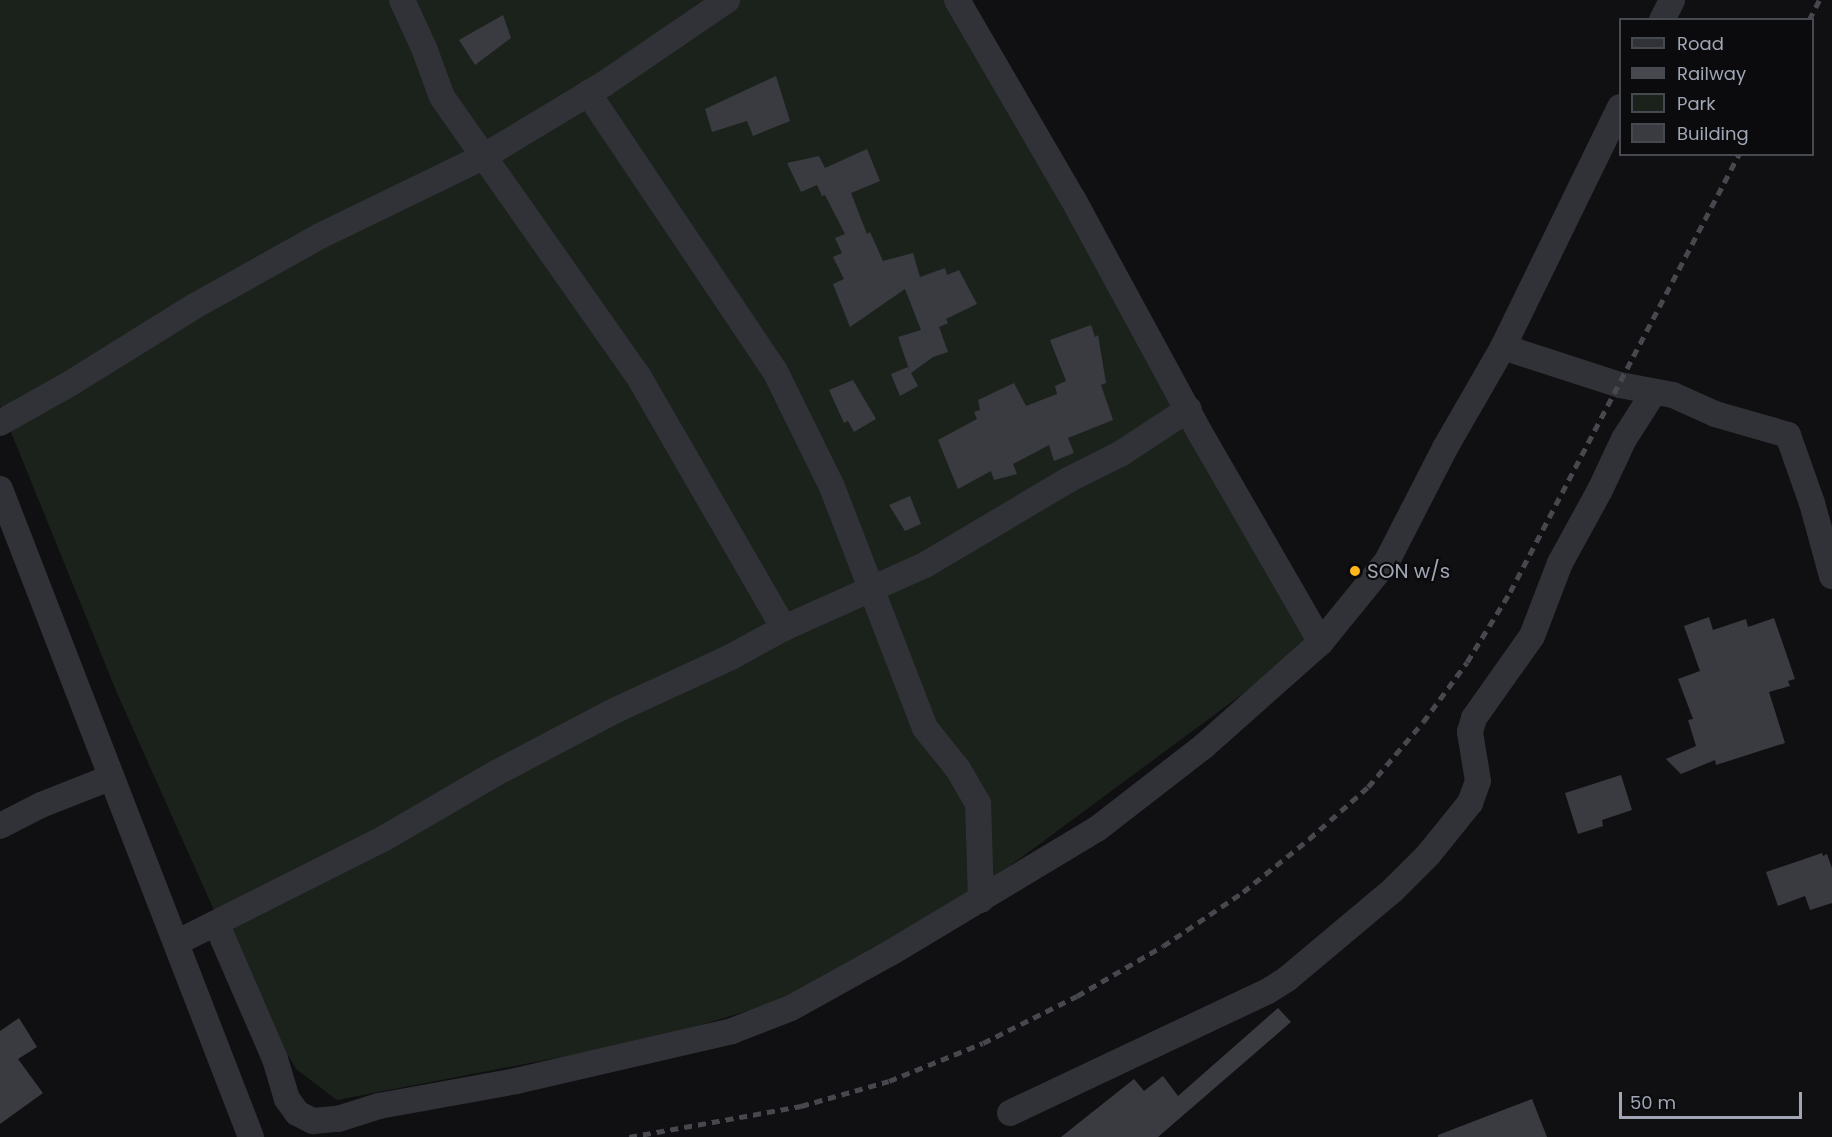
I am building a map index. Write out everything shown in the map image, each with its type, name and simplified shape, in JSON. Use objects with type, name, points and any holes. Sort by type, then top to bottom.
[{"type":"street","points":[[402,0],[424,48],[442,97],[640,380],[784,628]]},
{"type":"street","points":[[0,423],[193,307],[320,236],[483,157],[672,39],[727,0]]},
{"type":"street","points":[[957,0],[1073,200],[1116,283],[1189,409],[1203,438],[1322,642]]},
{"type":"street","points":[[1663,18],[1672,0]]},
{"type":"street","points":[[588,93],[775,371],[832,487],[925,728],[958,769],[978,803],[981,900]]},
{"type":"street","points":[[217,924],[275,1059],[287,1099],[297,1113],[304,1118],[323,1121],[379,1106],[516,1081],[732,1031],[791,1008],[981,900],[1097,829],[1155,786],[1322,642],[1387,561],[1445,448],[1503,346],[1619,109]]},
{"type":"street","points":[[1503,346],[1620,385],[1673,395],[1715,414],[1788,435],[1812,503],[1832,576]]},
{"type":"street","points":[[1010,1113],[1268,991],[1287,979],[1393,890],[1428,855],[1470,803],[1478,782],[1470,732],[1474,718],[1532,636],[1560,563],[1600,490],[1623,439],[1654,392]]},
{"type":"street","points":[[176,943],[383,839],[496,773],[606,715],[966,543],[1070,479],[1120,454],[1189,409]]},
{"type":"street","points":[[0,489],[252,1137]]},
{"type":"street","points":[[0,826],[41,805],[112,777]]},
{"type":"green space","points":[[0,0],[948,0],[1072,206],[1309,645],[961,902],[791,997],[660,1038],[337,1100],[296,1069],[246,982],[117,693],[0,405]]},
{"type":"building","points":[[503,15],[511,38],[475,65],[459,40]]},
{"type":"building","points":[[776,76],[790,121],[753,136],[747,121],[712,132],[705,109]]},
{"type":"building","points":[[867,149],[880,181],[851,193],[867,234],[870,232],[883,261],[913,253],[920,277],[945,268],[947,275],[959,270],[977,304],[946,319],[948,323],[939,327],[948,352],[933,357],[911,373],[918,386],[900,396],[891,374],[908,367],[910,372],[898,337],[921,330],[905,289],[850,327],[833,284],[844,279],[833,257],[842,253],[835,238],[845,234],[825,195],[822,196],[817,185],[801,192],[787,163],[819,156],[825,168]]},
{"type":"building","points":[[1091,325],[1095,337],[1098,335],[1106,383],[1101,385],[1113,420],[1068,438],[1074,453],[1054,461],[1049,445],[1013,464],[1017,474],[994,480],[991,471],[958,489],[938,440],[977,419],[974,412],[980,410],[978,400],[1014,383],[1026,406],[1057,394],[1055,386],[1066,381],[1050,340]]},
{"type":"building","points":[[853,380],[876,419],[854,432],[848,421],[844,423],[829,390]]},
{"type":"building","points":[[910,496],[921,524],[905,531],[889,505]]},
{"type":"building","points":[[1709,617],[1713,630],[1746,619],[1748,627],[1774,618],[1795,679],[1788,681],[1790,686],[1769,692],[1785,743],[1716,765],[1715,760],[1681,774],[1666,759],[1696,746],[1688,720],[1693,719],[1678,679],[1700,671],[1684,626]]},
{"type":"building","points":[[1621,775],[1632,810],[1602,820],[1603,826],[1578,834],[1565,793]]},
{"type":"building","points":[[1822,853],[1823,856],[1827,854],[1832,868],[1832,903],[1810,910],[1805,896],[1778,906],[1766,872]]},
{"type":"building","points":[[1278,1008],[1291,1022],[1158,1137],[1061,1137],[1134,1079],[1144,1091],[1163,1076],[1178,1096]]},
{"type":"building","points":[[19,1018],[37,1047],[18,1059],[43,1093],[0,1124],[0,1031]]},
{"type":"building","points":[[1532,1099],[1547,1137],[1438,1137],[1438,1135]]},
{"type":"railway","points":[[1810,18],[1819,0]]},
{"type":"railway","points":[[629,1137],[801,1106],[889,1081],[983,1043],[1077,996],[1163,946],[1243,892],[1309,839],[1368,787],[1423,722],[1467,662],[1510,592],[1738,156]]},
{"type":"place","name":"SON w/s","points":[[1355,571]]}]
